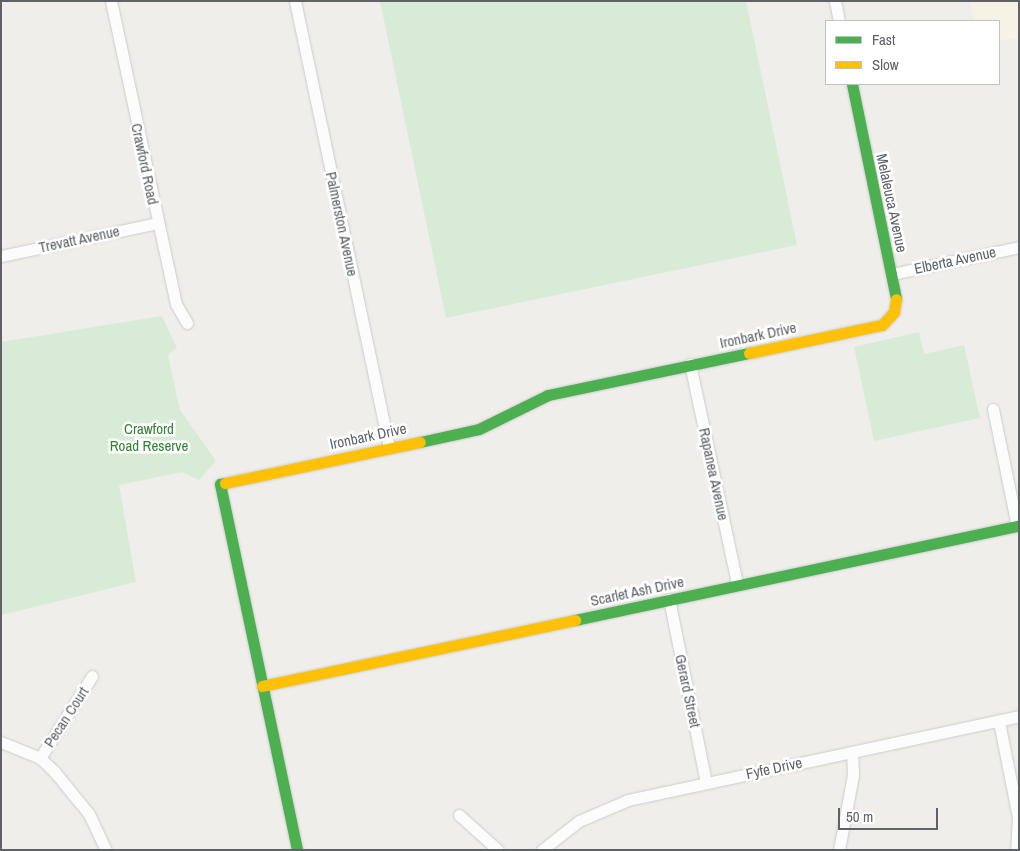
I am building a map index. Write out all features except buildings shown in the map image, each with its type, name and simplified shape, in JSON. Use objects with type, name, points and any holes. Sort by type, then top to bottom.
[{"type":"street","name":"Crawford Road","points":[[111,1],[157,223],[176,304],[187,323]]},
{"type":"street","name":"Palmerston Avenue","points":[[295,1],[389,447]]},
{"type":"street","points":[[835,1],[839,20]]},
{"type":"street","name":"Melaleuca Avenue","points":[[852,85],[896,295],[894,312],[882,325]]},
{"type":"street","name":"Trevatt Avenue","points":[[1,256],[157,223]]},
{"type":"street","name":"Elberta Avenue","points":[[892,274],[1019,247]]},
{"type":"street","name":"Ironbark Drive","points":[[297,850],[220,484],[479,429],[548,395],[882,325]]},
{"type":"street","name":"Rapanea Avenue","points":[[690,364],[737,584]]},
{"type":"street","points":[[993,409],[1018,526]]},
{"type":"street","name":"Scarlet Ash Drive","points":[[262,686],[1018,526]]},
{"type":"street","name":"Gerard Street","points":[[669,600],[706,782]]},
{"type":"street","name":"Pecan Court","points":[[40,758],[92,676]]},
{"type":"street","name":"Fyfe Drive","points":[[542,850],[579,821],[613,804],[706,782],[999,722],[1019,716]]},
{"type":"street","points":[[999,722],[1018,818],[1016,850]]},
{"type":"street","points":[[1,742],[40,758],[78,798],[98,828],[106,850]]},
{"type":"street","points":[[839,850],[853,775],[852,752]]},
{"type":"street","points":[[459,815],[498,850]]},
{"type":"shaded area","points":[[970,1],[1019,1],[1019,38],[1000,41],[1000,20],[974,20]]},
{"type":"green space","points":[[380,1],[746,1],[797,245],[446,318]]},
{"type":"green space","name":"Crawford Road Reserve","points":[[162,316],[177,348],[168,355],[180,410],[216,461],[199,480],[182,472],[119,485],[136,582],[1,615],[1,342]]},
{"type":"green space","points":[[919,332],[924,354],[964,345],[980,418],[874,441],[854,347]]},
{"type":"traffic: fast","points":[[852,85],[896,299]]},
{"type":"traffic: fast","points":[[420,442],[479,429],[548,395],[749,353]]},
{"type":"traffic: fast","points":[[225,483],[220,484],[297,850]]},
{"type":"traffic: fast","points":[[575,620],[1019,526]]},
{"type":"traffic: slow","points":[[749,353],[882,325],[894,312],[896,299]]},
{"type":"traffic: slow","points":[[225,483],[420,442]]},
{"type":"traffic: slow","points":[[262,686],[575,620]]}]
